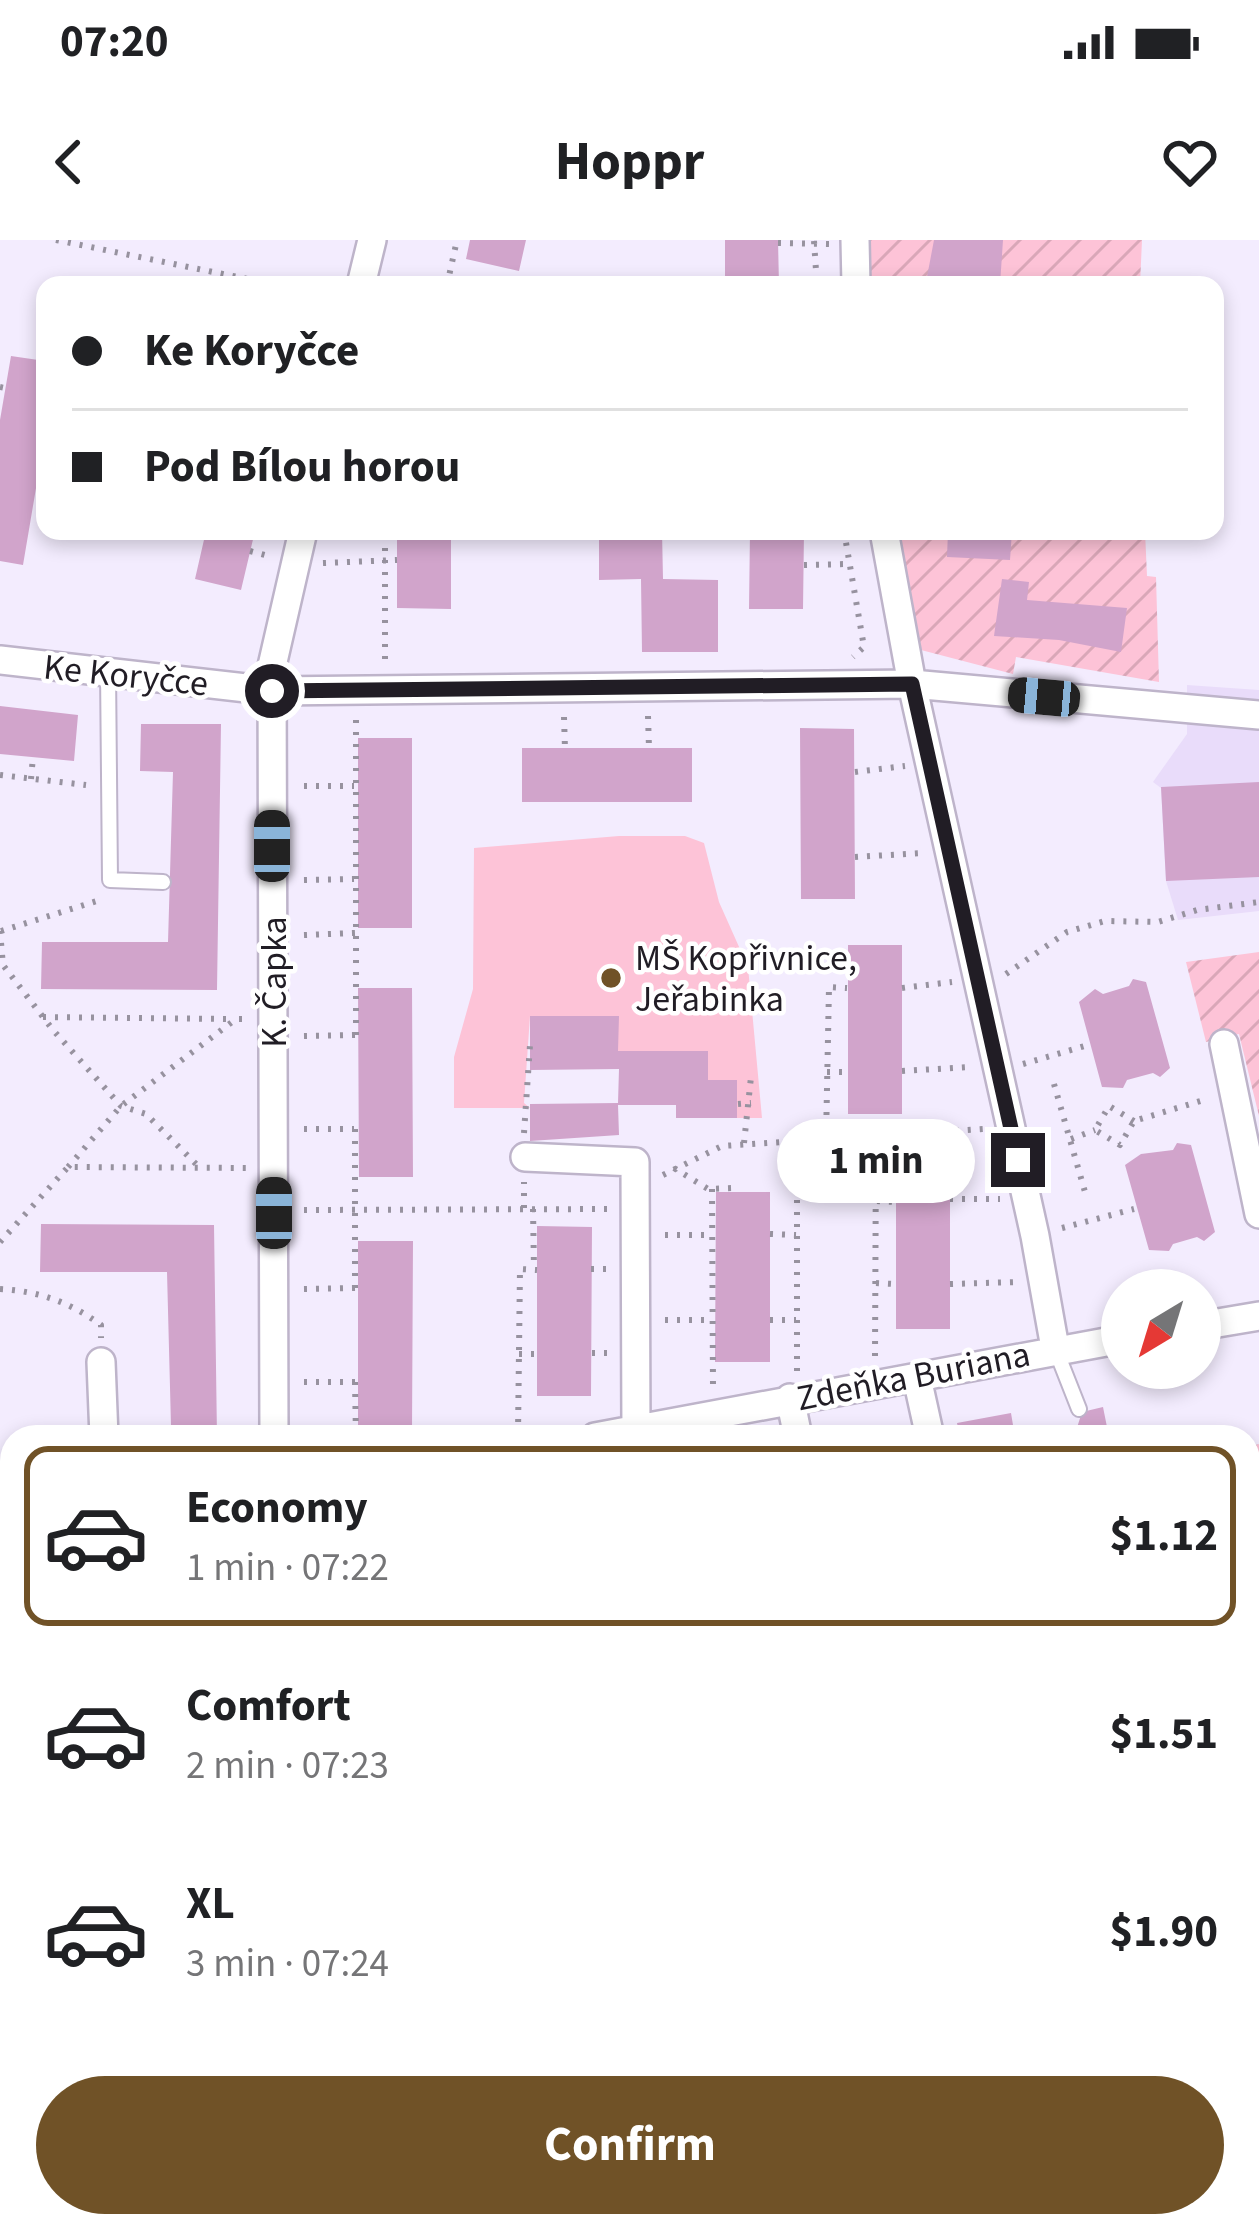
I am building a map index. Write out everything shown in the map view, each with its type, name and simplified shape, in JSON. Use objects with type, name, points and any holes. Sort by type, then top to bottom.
[{"type":"street","points":[[363,276],[372,240]]},
{"type":"street","points":[[855,242],[856,276]]},
{"type":"street","name":"K. Čapka","points":[[274,1425],[272,666],[294,540]]},
{"type":"street","points":[[886,540],[912,684],[1035,1236],[1055,1348]]},
{"type":"street","name":"Ke Koryčce","points":[[0,661],[272,691],[912,684],[1259,715]]},
{"type":"street","points":[[1224,1043],[1259,1214]]},
{"type":"street","points":[[525,1156],[635,1162],[634,1425]]},
{"type":"street","points":[[1221,1322],[1259,1316]]},
{"type":"street","name":"Zdeňka Buriana","points":[[660,1425],[793,1389],[916,1378],[1101,1342]]},
{"type":"street","points":[[101,1361],[104,1425]]},
{"type":"street","points":[[916,1378],[927,1425]]},
{"type":"street","points":[[793,1389],[796,1425]]},
{"type":"lane","points":[[108,670],[110,880],[163,882]]},
{"type":"lane","points":[[1055,1348],[1078,1409]]},
{"type":"path","points":[[56,240],[233,276]]},
{"type":"path","points":[[449,276],[457,240]]},
{"type":"path","points":[[814,242],[816,276]]},
{"type":"path","points":[[778,243],[855,242]]},
{"type":"path","points":[[281,560],[293,540]]},
{"type":"path","points":[[385,540],[385,689]]},
{"type":"path","points":[[846,540],[865,647],[849,662]]},
{"type":"path","points":[[315,563],[397,560]]},
{"type":"path","points":[[804,565],[890,560]]},
{"type":"path","points":[[648,704],[649,748]]},
{"type":"path","points":[[564,705],[565,749]]},
{"type":"path","points":[[304,1036],[357,1035],[356,707]]},
{"type":"path","points":[[31,779],[33,757]]},
{"type":"path","points":[[855,772],[930,763]]},
{"type":"path","points":[[0,776],[106,787]]},
{"type":"path","points":[[304,786],[356,786]]},
{"type":"path","points":[[855,857],[949,850]]},
{"type":"path","points":[[304,880],[357,879]]},
{"type":"path","points":[[110,880],[103,899],[0,932],[4,965],[121,1106],[146,1114],[200,1168]]},
{"type":"path","points":[[902,988],[1022,968],[1067,932],[1105,921],[1158,922],[1197,910],[1259,902]]},
{"type":"path","points":[[304,935],[356,933]]},
{"type":"path","points":[[826,1139],[829,988],[847,988]]},
{"type":"path","points":[[43,1017],[273,1021]]},
{"type":"path","points":[[0,1242],[121,1106],[236,1019]]},
{"type":"path","points":[[902,1071],[996,1066],[1088,1045]]},
{"type":"path","points":[[827,1072],[848,1072]]},
{"type":"path","points":[[744,1142],[752,1077]]},
{"type":"path","points":[[1054,1084],[1085,1192]]},
{"type":"path","points":[[1095,1130],[1120,1145],[1134,1121],[1234,1092]]},
{"type":"path","points":[[738,1104],[751,1103]]},
{"type":"path","points":[[1071,1139],[1095,1130],[1109,1106],[1134,1121]]},
{"type":"path","points":[[652,1181],[722,1145],[876,1138],[1011,1125]]},
{"type":"path","points":[[304,1130],[357,1129],[357,1288],[304,1289]]},
{"type":"path","points":[[874,1364],[876,1138]]},
{"type":"path","points":[[793,1389],[797,1142]]},
{"type":"path","points":[[68,1167],[274,1168]]},
{"type":"path","points":[[674,1168],[712,1189],[734,1188],[734,1192]]},
{"type":"path","points":[[712,1189],[713,1397]]},
{"type":"path","points":[[950,1199],[986,1201],[1025,1195]]},
{"type":"path","points":[[877,1201],[896,1202]]},
{"type":"path","points":[[518,1425],[520,1269],[536,1269],[533,1209]]},
{"type":"path","points":[[304,1210],[620,1209]]},
{"type":"path","points":[[1035,1236],[1134,1209]]},
{"type":"path","points":[[646,1234],[714,1235]]},
{"type":"path","points":[[770,1234],[797,1235]]},
{"type":"path","points":[[950,1284],[1043,1278]]},
{"type":"path","points":[[876,1282],[896,1284]]},
{"type":"path","points":[[0,1289],[28,1290],[77,1307],[100,1325],[101,1361]]},
{"type":"path","points":[[646,1319],[714,1320]]},
{"type":"path","points":[[770,1320],[796,1320]]},
{"type":"path","points":[[519,1354],[537,1354]]},
{"type":"path","points":[[304,1382],[357,1382],[356,1425]]},
{"type":"shaded area","points":[[868,240],[1142,240],[1140,276],[870,276]]},
{"type":"shaded area","points":[[900,540],[1145,540],[1147,576],[1156,577],[1159,682],[1016,657],[1013,674],[921,650]]},
{"type":"shaded area","points":[[1187,685],[1259,690],[1259,911],[1178,920],[1166,881],[1161,788],[1153,782],[1187,734]]},
{"type":"shaded area","name":"MŠ Kopřivnice, Jeřabinka","points":[[619,836],[685,836],[704,843],[719,902],[748,967],[762,1118],[737,1118],[737,1080],[708,1080],[707,1051],[618,1051],[618,1016],[530,1016],[524,1103],[530,1108],[454,1108],[454,1057],[473,989],[474,848]]},
{"type":"shaded area","points":[[1259,952],[1259,1116],[1239,1034],[1206,1042],[1186,962]]},
{"type":"building","points":[[470,240],[526,240],[519,271],[466,259]]},
{"type":"building","points":[[725,240],[778,240],[779,276],[725,276]]},
{"type":"building","points":[[934,240],[1003,240],[1001,276],[927,276]]},
{"type":"building","points":[[11,356],[36,360],[36,488],[23,565],[0,561],[0,420]]},
{"type":"building","points":[[204,540],[253,540],[241,590],[195,579]]},
{"type":"building","points":[[397,540],[451,540],[451,609],[397,608]]},
{"type":"building","points":[[599,540],[662,540],[663,579],[718,580],[718,652],[642,652],[641,579],[599,580]]},
{"type":"building","points":[[750,540],[804,540],[803,609],[749,609]]},
{"type":"building","points":[[948,540],[1011,540],[1010,560],[947,557]]},
{"type":"building","points":[[1002,579],[1029,582],[1027,600],[1127,608],[1121,652],[1059,640],[994,636]]},
{"type":"building","points":[[0,706],[78,715],[74,761],[0,754]]},
{"type":"building","points":[[141,724],[221,724],[217,990],[41,989],[42,942],[168,942],[173,772],[140,771]]},
{"type":"building","points":[[800,728],[854,729],[855,899],[801,899]]},
{"type":"building","points":[[358,738],[412,738],[412,928],[358,928]]},
{"type":"building","points":[[522,748],[692,748],[692,802],[522,802]]},
{"type":"building","points":[[1259,782],[1259,877],[1166,881],[1161,787]]},
{"type":"building","points":[[848,945],[902,945],[902,1114],[848,1114]]},
{"type":"building","points":[[1133,979],[1146,982],[1170,1068],[1160,1077],[1153,1073],[1127,1080],[1123,1088],[1102,1087],[1079,1002],[1095,989],[1103,994],[1129,986]]},
{"type":"building","points":[[358,988],[412,988],[413,1177],[359,1177]]},
{"type":"building","points":[[530,1016],[619,1016],[618,1051],[708,1051],[708,1080],[737,1080],[737,1118],[676,1118],[676,1105],[618,1105],[619,1135],[530,1141],[530,1104],[618,1103],[619,1069],[530,1070]]},
{"type":"building","points":[[1177,1143],[1191,1145],[1215,1232],[1204,1241],[1197,1237],[1173,1244],[1169,1251],[1149,1250],[1125,1165],[1141,1154],[1173,1150]]},
{"type":"building","points":[[896,1159],[950,1159],[950,1329],[896,1329]]},
{"type":"building","points":[[716,1192],[770,1192],[770,1362],[715,1362]]},
{"type":"building","points":[[41,1224],[214,1225],[217,1425],[171,1425],[167,1272],[40,1272]]},
{"type":"building","points":[[537,1226],[592,1227],[591,1396],[537,1396]]},
{"type":"building","points":[[358,1241],[413,1241],[412,1425],[358,1425]]},
{"type":"building","points":[[1103,1407],[1107,1425],[1078,1425],[1082,1412]]},
{"type":"building","points":[[1011,1413],[1013,1425],[957,1425]]},
{"type":"place","name":"MŠ Kopřivnice, Jeřabinka","points":[[611,978]]},
{"type":"route","points":[[272,691],[912,684],[1018,1160]]}]
